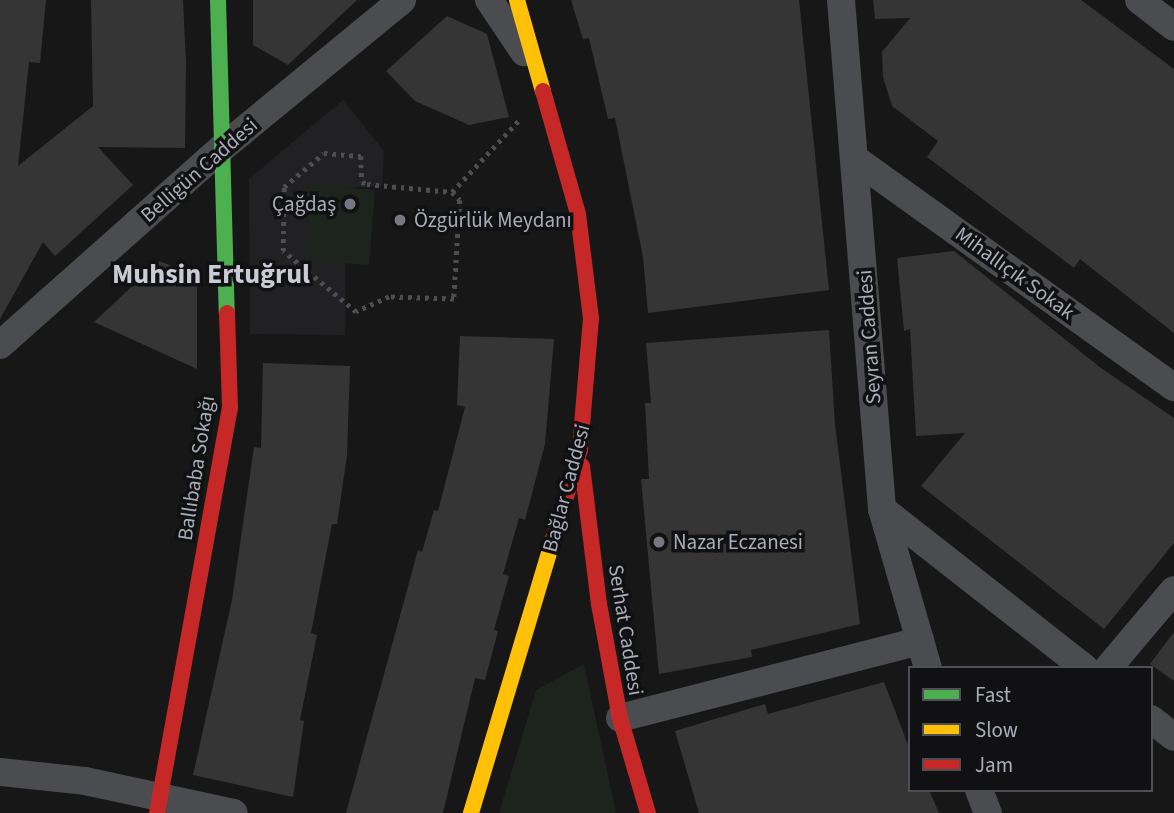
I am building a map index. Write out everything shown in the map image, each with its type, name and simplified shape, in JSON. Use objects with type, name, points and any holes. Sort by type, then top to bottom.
[{"type":"street","name":"Ballıbaba Sokağı","points":[[159,804],[230,408],[218,0]]},
{"type":"street","name":"Belligün Caddesi","points":[[0,345],[222,148],[402,0]]},
{"type":"street","name":"Bağlar Caddesi","points":[[489,0],[543,87]]},
{"type":"street","name":"Bağlar Caddesi","points":[[471,813],[580,450],[589,368],[587,271],[578,214],[517,0]]},
{"type":"street","name":"Seyran Caddesi","points":[[841,0],[881,509],[924,655]]},
{"type":"street","points":[[1139,0],[1174,27]]},
{"type":"street","name":"Mihallıçık Sokak","points":[[855,159],[1174,387]]},
{"type":"street","name":"Serhat Caddesi","points":[[580,450],[599,604],[620,718],[648,813]]},
{"type":"street","points":[[881,509],[1082,666]]},
{"type":"street","points":[[1110,666],[1174,590]]},
{"type":"street","points":[[620,718],[924,655]]},
{"type":"street","points":[[1153,721],[1174,737]]},
{"type":"street","points":[[0,772],[159,804],[234,813]]},
{"type":"street","points":[[980,792],[988,813]]},
{"type":"path","points":[[452,192],[543,87]]},
{"type":"path","points":[[324,153],[361,156],[362,182],[367,184],[452,192],[460,200],[456,293],[449,301],[389,297],[356,312],[283,251],[284,187],[324,153]]},
{"type":"shaded area","points":[[343,100],[384,151],[382,186],[346,188],[345,335],[250,334],[249,179]]},
{"type":"shaded area","points":[[311,185],[375,190],[369,265],[305,260]]},
{"type":"shaded area","points":[[584,664],[616,813],[499,813],[536,690]]},
{"type":"building","points":[[0,0],[46,0],[40,63],[29,62],[18,166],[93,106],[91,0],[183,0],[186,63],[185,148],[98,147],[133,185],[55,256],[43,242],[0,319]]},
{"type":"building","points":[[253,0],[357,0],[288,65],[253,45]]},
{"type":"building","points":[[571,0],[799,0],[829,290],[648,313],[643,257],[615,118],[608,119],[589,38],[583,39]]},
{"type":"building","points":[[873,0],[1081,0],[1174,69],[1174,333],[1080,259],[1074,268],[927,157],[938,141],[892,106],[883,77],[882,52],[910,18],[875,19]]},
{"type":"building","points":[[447,16],[487,34],[509,117],[469,125],[415,101],[386,71]]},
{"type":"building","points":[[954,251],[1101,368],[1174,418],[1174,543],[1104,629],[921,486],[965,433],[916,436],[910,329],[904,331],[897,258]]},
{"type":"building","points":[[159,261],[197,275],[197,369],[94,322]]},
{"type":"building","points":[[829,330],[835,424],[860,624],[751,650],[752,657],[659,674],[641,479],[649,479],[645,403],[651,403],[646,343]]},
{"type":"building","points":[[460,336],[554,339],[545,444],[525,520],[519,518],[503,574],[509,576],[494,630],[498,631],[485,680],[475,678],[443,813],[346,813],[418,550],[422,552],[434,510],[438,511],[465,407],[457,405]]},
{"type":"building","points":[[263,363],[350,366],[347,455],[337,524],[332,524],[311,633],[317,635],[300,720],[304,721],[293,797],[193,775],[232,600],[254,447],[261,448]]},
{"type":"building","points":[[1174,632],[1174,681],[1150,664]]},
{"type":"building","points":[[884,682],[908,745],[908,792],[930,792],[939,813],[699,813],[675,731],[765,704],[768,714]]},
{"type":"traffic: fast","points":[[218,0],[227,313]]},
{"type":"traffic: slow","points":[[517,0],[543,91]]},
{"type":"traffic: slow","points":[[471,813],[554,537]]},
{"type":"traffic: jam","points":[[543,91],[578,214],[591,318],[580,450],[554,537]]},
{"type":"traffic: jam","points":[[157,813],[230,408],[227,313]]},
{"type":"traffic: jam","points":[[582,466],[599,604],[620,718],[648,813]]},
{"type":"place","name":"Çağdaş","points":[[350,204]]},
{"type":"place","name":"Özgürlük Meydanı","points":[[400,220]]},
{"type":"place","name":"Nazar Eczanesi","points":[[659,542]]},
{"type":"district","name":"Muhsin Ertuğrul","points":[[211,274]]}]
